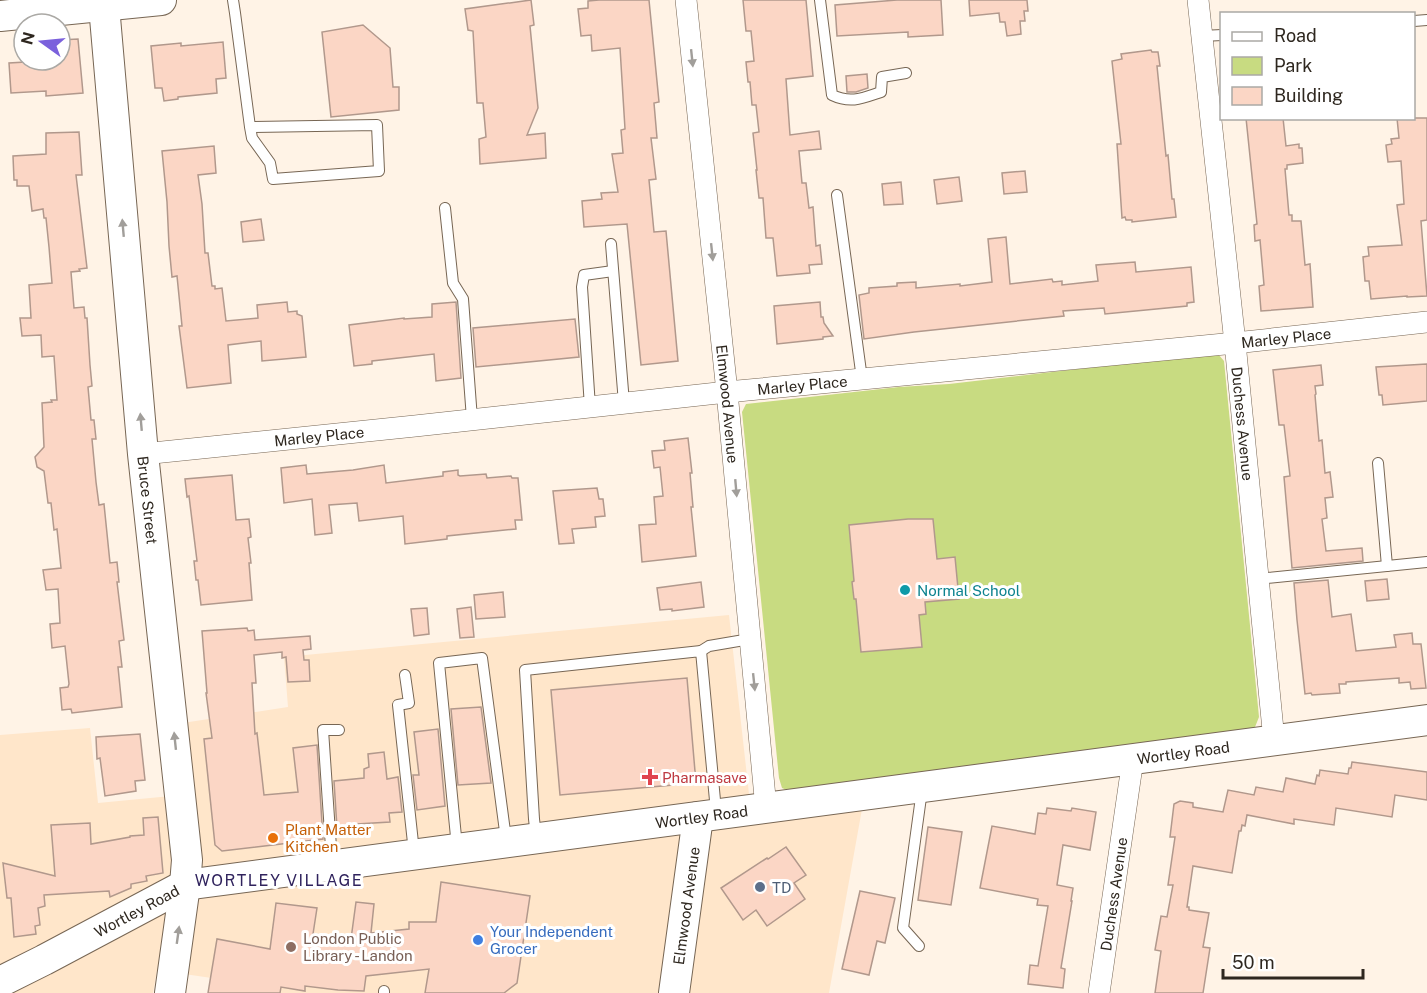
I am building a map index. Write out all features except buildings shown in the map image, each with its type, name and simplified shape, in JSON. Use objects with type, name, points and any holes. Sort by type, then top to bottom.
[{"type":"street","points":[[0,16],[64,5],[105,6],[161,0]]},
{"type":"street","name":"Elmwood Avenue","points":[[686,0],[727,392],[766,808]]},
{"type":"street","name":"Duchess Avenue","points":[[1198,0],[1212,35],[1235,343],[1274,740]]},
{"type":"street","name":"Bruce Street","points":[[105,6],[143,454],[187,860],[170,993]]},
{"type":"street","name":"Marley Place","points":[[143,454],[590,406],[1427,322]]},
{"type":"street","name":"Wortley Road","points":[[0,982],[185,885],[1427,720]]},
{"type":"street","name":"Duchess Avenue","points":[[1100,993],[1132,759]]},
{"type":"street","name":"Elmwood Avenue","points":[[674,993],[690,871],[707,816]]},
{"type":"street","points":[[639,825],[661,833],[676,847],[690,871]]},
{"type":"lane","points":[[232,0],[250,127],[252,138],[270,163],[273,178],[379,171],[377,125],[250,127]]},
{"type":"lane","points":[[820,0],[832,95],[842,100],[857,100],[881,92],[882,77],[906,73]]},
{"type":"lane","points":[[837,195],[862,379]]},
{"type":"lane","points":[[445,208],[453,283],[463,299],[472,419]]},
{"type":"lane","points":[[611,244],[624,403]]},
{"type":"lane","points":[[590,406],[582,287],[584,275],[613,271]]},
{"type":"lane","points":[[1378,463],[1387,566]]},
{"type":"lane","points":[[1258,579],[1427,562]]},
{"type":"lane","points":[[537,838],[525,670],[701,651],[709,646],[750,639]]},
{"type":"lane","points":[[701,651],[707,816]]},
{"type":"lane","points":[[457,849],[439,663],[482,658],[506,842]]},
{"type":"lane","points":[[405,675],[409,703],[398,705],[415,855]]},
{"type":"lane","points":[[333,866],[323,730],[339,730]]},
{"type":"lane","points":[[919,946],[903,928],[922,787]]},
{"type":"shaded area","points":[[729,615],[752,821],[862,809],[829,993],[258,993],[259,985],[157,970],[153,993],[0,993],[0,735],[90,728],[98,803],[171,796],[163,726],[288,707],[284,657]]},
{"type":"green space","points":[[1218,354],[1224,361],[1259,717],[1255,727],[1246,731],[789,791],[782,788],[779,778],[742,412],[746,404],[899,387],[949,384]]},
{"type":"place","name":"Normal School","points":[[905,590]]},
{"type":"place","name":"Pharmasave","points":[[650,777]]},
{"type":"place","name":"Plant Matter Kitchen","points":[[273,838]]},
{"type":"place","name":"TD","points":[[760,887]]},
{"type":"place","name":"Your Independent Grocer","points":[[478,940]]},
{"type":"place","name":"London Public Library - Landon","points":[[291,947]]},
{"type":"district","name":"WORTLEY VILLAGE","points":[[279,880]]}]
